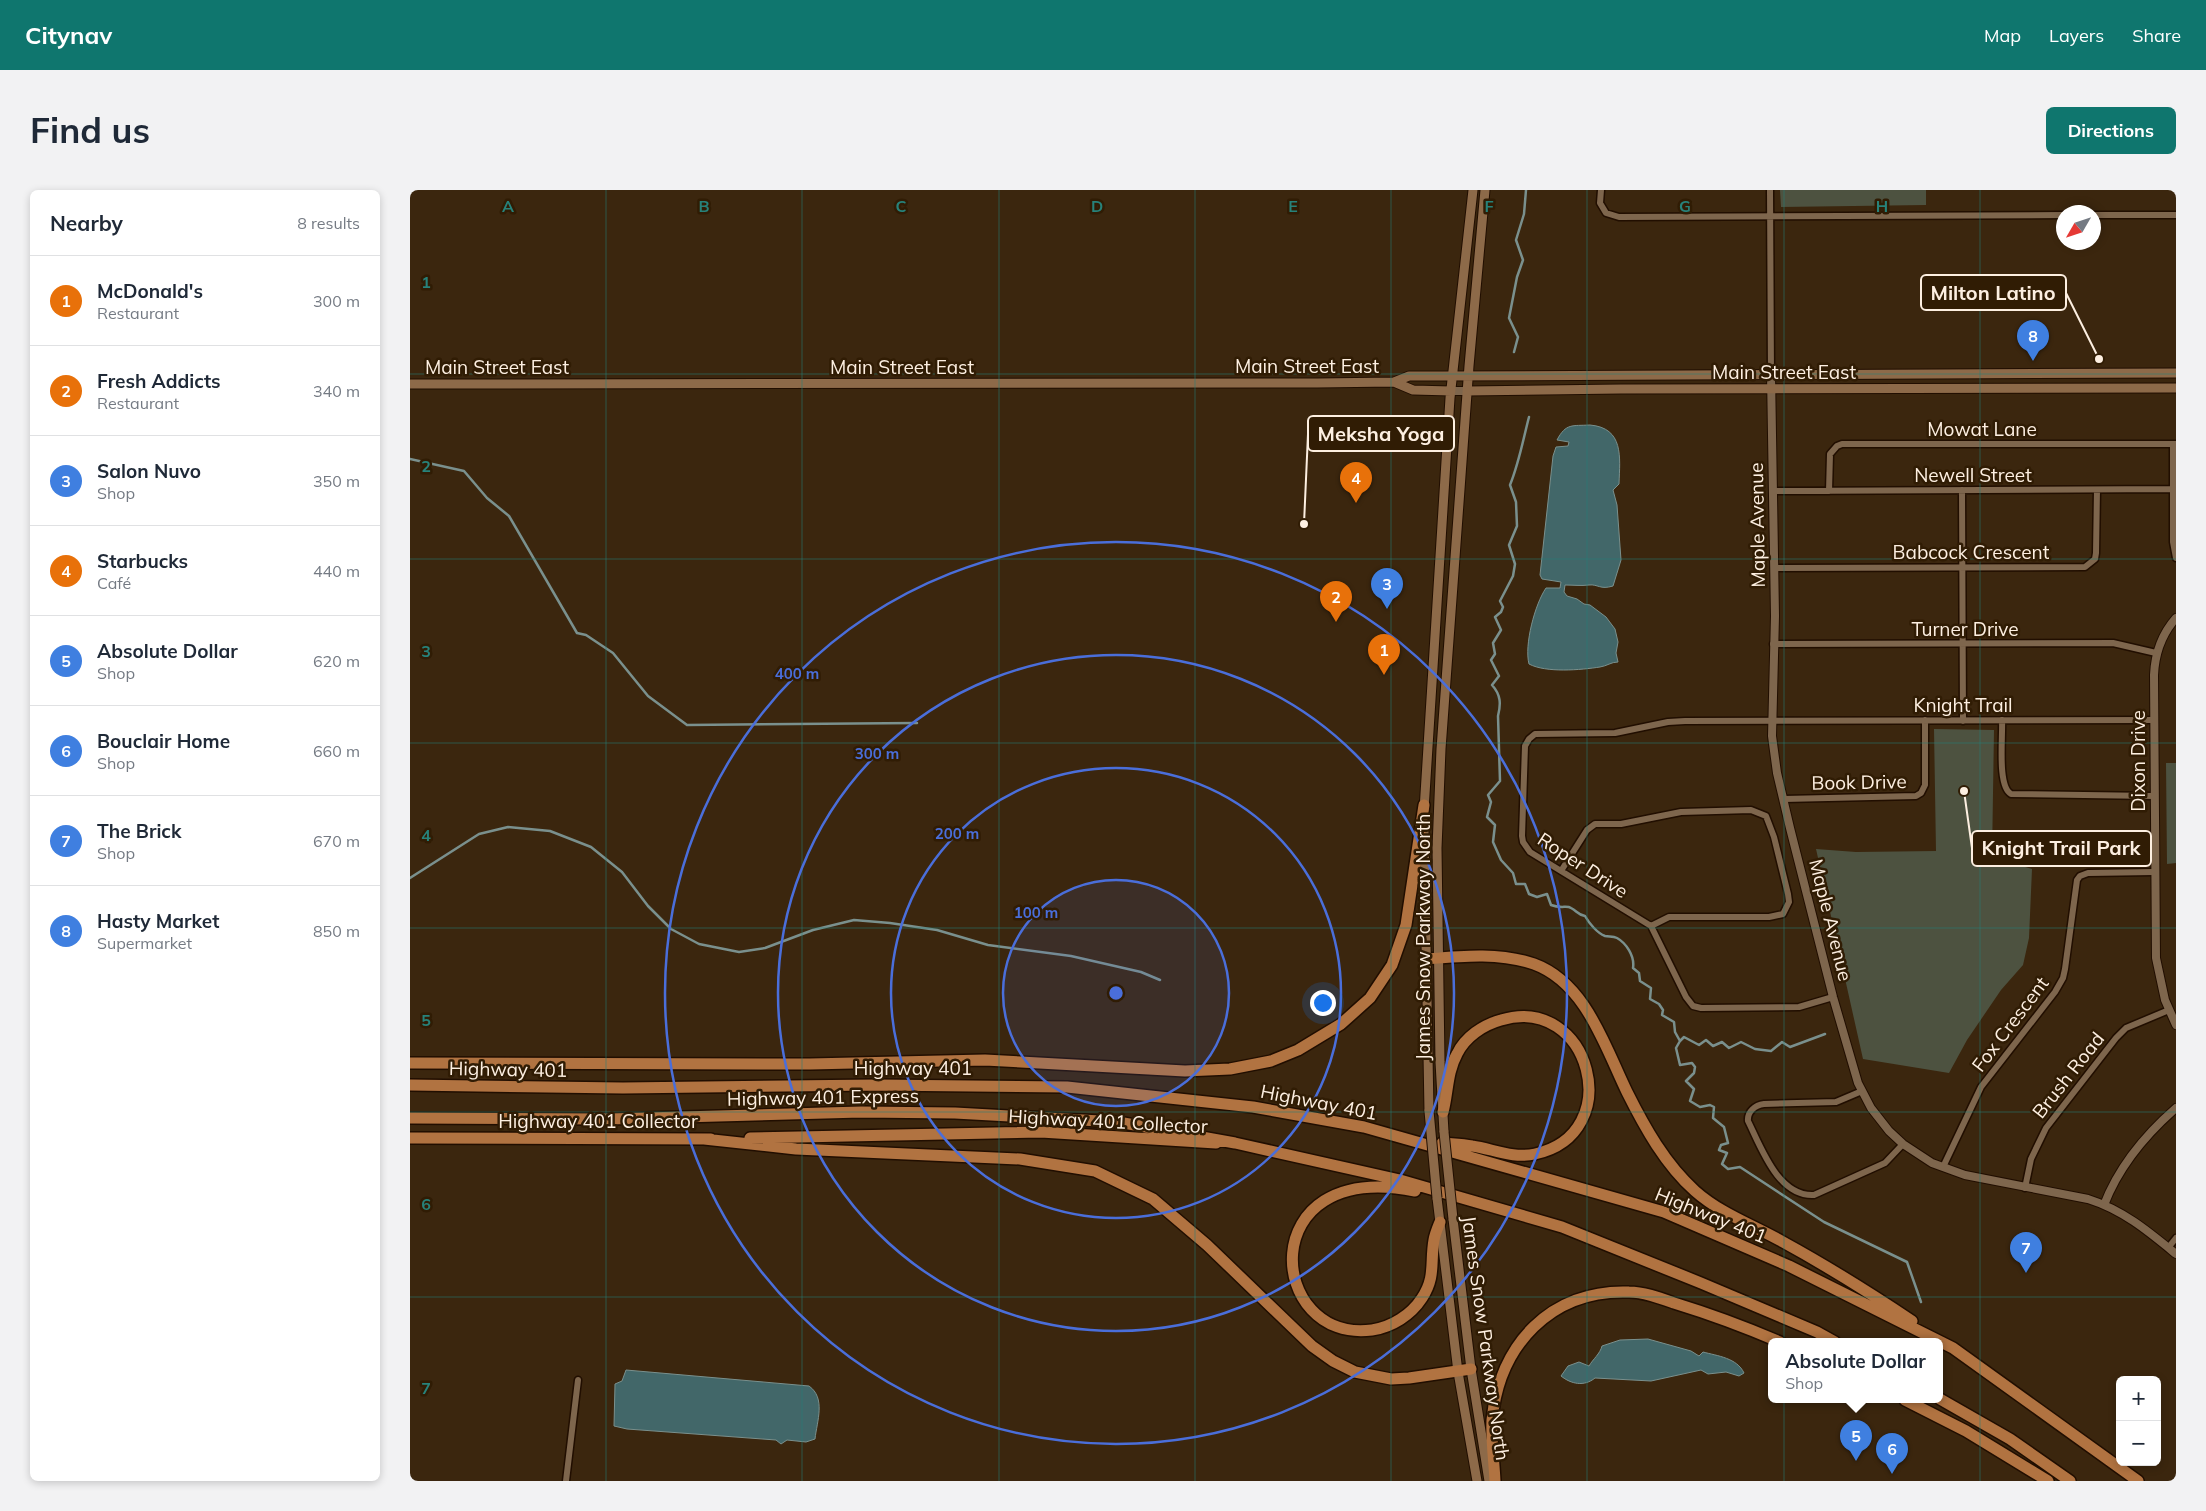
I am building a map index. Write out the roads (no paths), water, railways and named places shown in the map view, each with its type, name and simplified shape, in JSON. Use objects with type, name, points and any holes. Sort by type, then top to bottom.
[{"type":"highway","points":[[410,1063],[810,1064],[985,1060],[1185,1071],[1230,1069],[1271,1061],[1298,1050],[1341,1024],[1370,998],[1392,965],[1406,925],[1424,805]]},
{"type":"highway","points":[[1426,958],[1476,955],[1507,957],[1536,964],[1558,978],[1577,994],[1591,1014],[1646,1128],[1670,1166],[1695,1191],[1725,1213],[1814,1259],[1936,1338]]},
{"type":"highway","points":[[1417,1142],[1471,1145],[1513,1156],[1534,1155],[1553,1148],[1570,1136],[1585,1112],[1590,1093],[1586,1065],[1572,1040],[1549,1023],[1520,1017],[1495,1022],[1474,1034],[1457,1053],[1450,1073],[1443,1112]]},
{"type":"highway","name":"Highway 401","points":[[410,1085],[623,1088],[877,1085],[1067,1087],[1253,1107],[1364,1127],[1664,1212],[1789,1266],[1932,1338]]},
{"type":"highway","name":"Highway 401 Express","points":[[410,1118],[610,1119],[861,1112],[955,1114],[1118,1122],[1235,1143]]},
{"type":"highway","name":"Highway 401 Collector","points":[[410,1138],[704,1139],[1041,1132],[1204,1144],[1235,1143]]},
{"type":"highway","points":[[704,1139],[796,1149],[1020,1159],[1095,1171],[1153,1199],[1207,1245],[1312,1346],[1333,1362],[1355,1372],[1391,1379],[1470,1369]]},
{"type":"highway","points":[[1235,1143],[1400,1180],[1562,1227],[1701,1283],[1828,1338]]},
{"type":"highway","points":[[1440,1222],[1434,1240],[1431,1278],[1426,1293],[1412,1311],[1392,1324],[1378,1329],[1362,1331],[1339,1326],[1325,1320],[1313,1310],[1299,1291],[1292,1261],[1295,1238],[1301,1224],[1310,1211],[1329,1197],[1343,1191],[1374,1186],[1403,1189],[1488,1206]]},
{"type":"highway","points":[[1495,1481],[1492,1421],[1498,1389],[1505,1367],[1521,1340],[1539,1322],[1562,1306],[1581,1298],[1603,1293],[1631,1292],[1726,1318],[1771,1338]]},
{"type":"highway","points":[[1943,1342],[1952,1348]]},
{"type":"highway","name":"Highway 401","points":[[1943,1343],[2086,1441],[2138,1481]]},
{"type":"highway","points":[[1943,1401],[2010,1439],[2070,1481]]},
{"type":"highway","points":[[1911,1403],[1966,1431],[2048,1481]]},
{"type":"main road","name":"James Snow Parkway North","points":[[1473,190],[1451,394],[1424,805],[1429,1111],[1437,1198],[1458,1372],[1476,1481]]},
{"type":"main road","name":"James Snow Parkway North","points":[[1485,190],[1468,376],[1441,749],[1437,848],[1438,958],[1444,1132],[1470,1369],[1489,1481]]},
{"type":"main road","name":"Main Street East","points":[[410,384],[1394,382],[1409,376],[2176,373]]},
{"type":"main road","name":"Main Street East","points":[[1394,382],[1413,390],[1451,394]]},
{"type":"main road","name":"Main Street East","points":[[1467,392],[2176,388]]},
{"type":"street","points":[[1601,190],[1600,203],[1606,213],[1620,218],[2056,215]]},
{"type":"street","points":[[1770,190],[1771,374]]},
{"type":"street","points":[[2101,215],[2176,215]]},
{"type":"street","name":"Maple Avenue","points":[[1771,374],[1774,568],[1772,722],[1777,773],[1833,997],[1862,1091],[1880,1120],[1903,1144],[1922,1158],[1943,1168],[1965,1175],[2088,1199],[2104,1204],[2130,1218],[2176,1254]]},
{"type":"street","name":"Main Street East","points":[[1451,394],[1467,392]]},
{"type":"street","name":"Mowat Lane","points":[[1829,491],[1830,454],[1836,446],[1842,444],[2175,444]]},
{"type":"street","points":[[2175,444],[2174,549],[2176,558]]},
{"type":"street","points":[[1962,490],[1962,721]]},
{"type":"street","name":"Babcock Crescent","points":[[1774,568],[2085,567],[2094,559],[2096,553],[2097,490]]},
{"type":"street","name":"Newell Street","points":[[1773,491],[2174,490]]},
{"type":"street","name":"Dixon Drive","points":[[2176,618],[2163,636],[2156,653],[2154,675],[2156,958],[2160,982],[2176,1025]]},
{"type":"street","name":"Turner Drive","points":[[1773,644],[2112,643],[2156,653]]},
{"type":"street","name":"Book Drive","points":[[1784,799],[1916,796],[1921,793],[1925,785],[1925,720]]},
{"type":"street","points":[[2002,720],[2003,782],[2006,792],[2011,794],[2154,796]]},
{"type":"street","name":"Knight Trail","points":[[1772,722],[2154,720]]},
{"type":"street","name":"Roper Drive","points":[[1651,926],[1530,852],[1523,842],[1525,746],[1529,739],[1535,734],[1615,733],[1668,722],[1772,722]]},
{"type":"street","points":[[1561,871],[1587,830],[1595,824],[1621,824],[1681,812],[1751,810],[1766,816],[1774,837],[1788,894],[1789,902],[1783,914],[1769,917],[1669,918],[1651,926],[1686,997],[1693,1006],[1701,1008],[1799,1007],[1833,997]]},
{"type":"street","name":"Fox Crescent","points":[[1943,1168],[1980,1087],[2055,992],[2063,978],[2077,880],[2080,876],[2088,873],[2154,872]]},
{"type":"street","name":"Brush Road","points":[[2025,1188],[2031,1160],[2046,1128],[2120,1033],[2126,1028],[2169,1010]]},
{"type":"street","points":[[1862,1091],[1836,1102],[1758,1104],[1748,1116],[1748,1122],[1776,1175],[1802,1194],[1814,1195],[1885,1163],[1903,1144]]},
{"type":"street","points":[[2104,1204],[2121,1169],[2151,1131],[2176,1108]]},
{"type":"street","points":[[2168,1248],[2176,1238]]},
{"type":"street","points":[[566,1481],[578,1380]]},
{"type":"water","points":[[1590,425],[1601,427],[1609,432],[1618,446],[1620,464],[1619,484],[1613,490],[1617,505],[1621,560],[1613,586],[1565,585],[1564,592],[1567,596],[1590,605],[1606,617],[1615,629],[1618,642],[1616,653],[1618,662],[1583,669],[1545,669],[1529,664],[1528,646],[1532,625],[1542,595],[1546,588],[1560,588],[1561,582],[1542,579],[1540,575],[1553,456],[1556,447],[1568,446],[1569,442],[1557,440],[1563,431],[1574,426]]},
{"type":"water","points":[[1648,1339],[1691,1351],[1699,1356],[1703,1352],[1726,1358],[1737,1364],[1744,1373],[1739,1376],[1726,1372],[1708,1374],[1701,1370],[1651,1381],[1595,1378],[1586,1383],[1573,1383],[1561,1376],[1568,1366],[1579,1362],[1589,1366],[1600,1352],[1602,1346],[1620,1340]]},
{"type":"water","points":[[626,1370],[809,1386],[814,1391],[819,1403],[815,1439],[806,1442],[787,1440],[781,1444],[776,1440],[627,1429],[614,1426],[615,1384],[622,1381]]},
{"type":"waterway","points":[[1514,352],[1518,337],[1509,318],[1517,277],[1523,260],[1516,240],[1524,214],[1526,190]]},
{"type":"waterway","points":[[1529,417],[1510,485],[1516,502],[1517,526],[1509,545],[1515,564],[1513,576],[1500,601],[1503,607],[1501,612],[1495,617],[1501,630],[1493,643],[1495,654],[1491,660],[1499,676],[1492,685],[1499,696],[1500,704],[1498,716],[1500,781],[1488,795],[1491,802],[1487,817],[1495,825],[1493,842],[1501,860],[1513,873],[1516,884],[1525,884],[1529,894],[1537,897],[1547,894],[1551,905],[1571,908],[1585,916],[1599,933],[1617,938],[1627,947],[1633,959],[1633,968],[1639,973],[1640,981],[1651,988],[1650,999],[1659,1004],[1663,1010],[1662,1015],[1674,1022],[1675,1032],[1680,1041],[1676,1048],[1680,1065],[1692,1063],[1695,1067],[1694,1073],[1686,1081],[1694,1089],[1690,1101],[1700,1107],[1710,1105],[1714,1107],[1713,1118],[1724,1127],[1728,1143],[1721,1145],[1719,1150],[1727,1153],[1722,1164],[1728,1169],[1740,1167],[1824,1222],[1907,1262],[1921,1302]]},
{"type":"waterway","points":[[410,459],[464,471],[487,498],[509,516],[577,633],[586,635],[613,653],[648,696],[687,725],[917,723]]},
{"type":"waterway","points":[[410,878],[479,834],[508,827],[550,831],[591,847],[622,872],[648,906],[671,929],[699,944],[739,952],[765,948],[813,930],[854,920],[937,930],[988,945],[1071,956],[1141,972],[1160,980]]},
{"type":"waterway","points":[[1680,1041],[1684,1037],[1699,1045],[1706,1040],[1713,1046],[1722,1042],[1729,1048],[1741,1042],[1755,1049],[1771,1051],[1782,1042],[1790,1047],[1825,1034]]},
{"type":"place","name":"Milton Latino","points":[[2099,359]]},
{"type":"place","name":"Hasty Market","points":[[2033,361]]},
{"type":"place","name":"Starbucks","points":[[1356,503]]},
{"type":"place","name":"Meksha Yoga","points":[[1304,524]]},
{"type":"place","name":"Salon Nuvo","points":[[1387,609]]},
{"type":"place","name":"Fresh Addicts","points":[[1336,622]]},
{"type":"place","name":"McDonald's","points":[[1384,675]]},
{"type":"place","name":"Knight Trail Park","points":[[1964,791]]},
{"type":"place","name":"The Brick","points":[[2026,1273]]},
{"type":"place","name":"Absolute Dollar","points":[[1856,1461]]},
{"type":"place","name":"Bouclair Home","points":[[1892,1474]]}]
